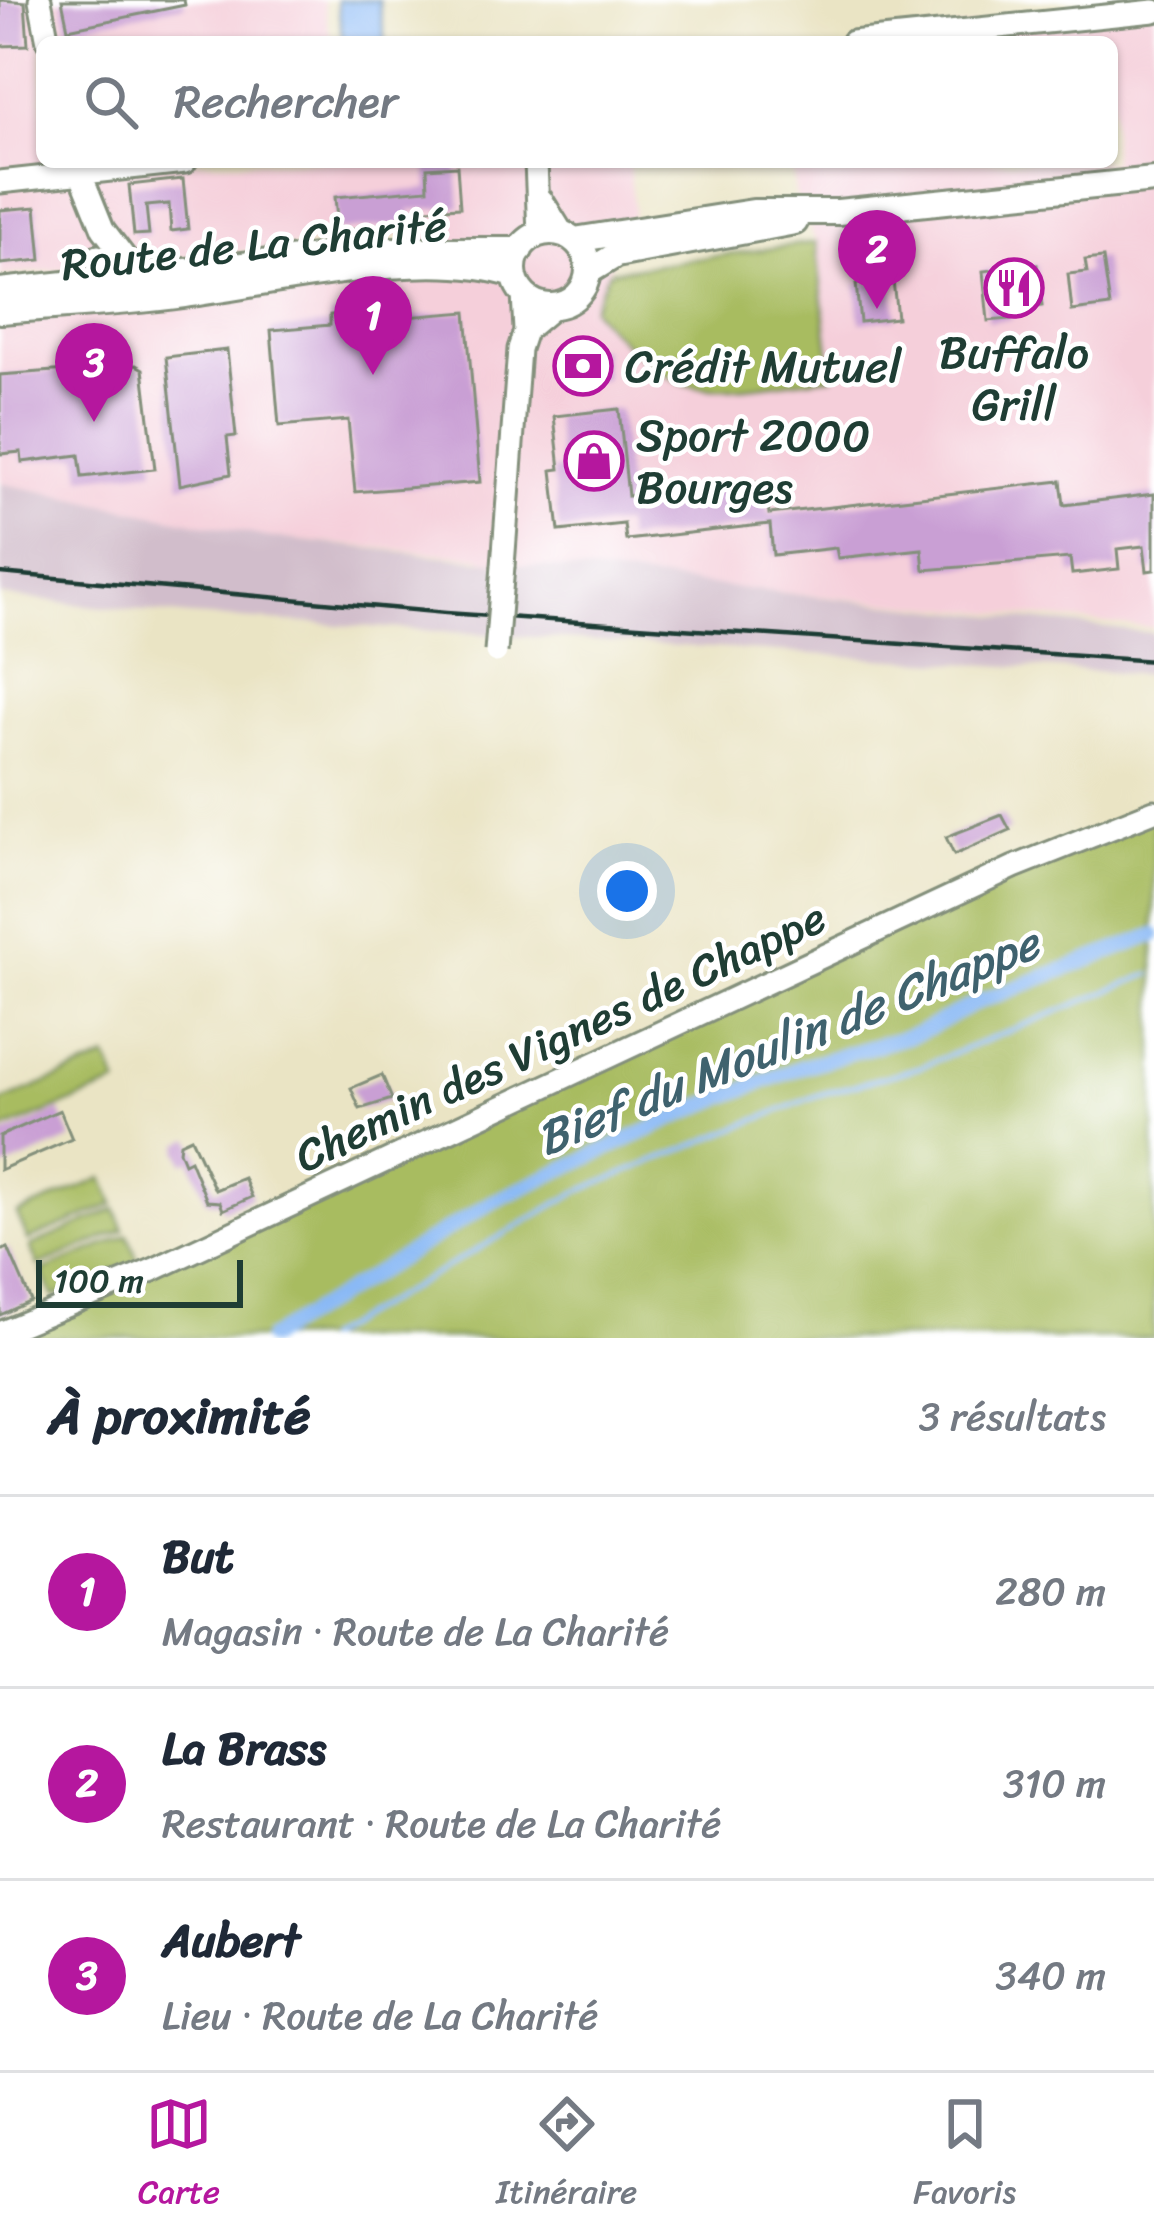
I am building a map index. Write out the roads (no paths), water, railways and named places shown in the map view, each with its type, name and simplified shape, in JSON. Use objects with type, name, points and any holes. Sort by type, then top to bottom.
[{"type":"main road","name":"Route de La Charité","points":[[588,272],[616,255],[838,212],[1154,180]]},
{"type":"main road","name":"Route de La Charité","points":[[0,307],[155,298],[539,255],[753,212],[838,212]]},
{"type":"main road","name":"Route de La Charité","points":[[0,291],[404,248],[539,255]]},
{"type":"main road","points":[[539,255],[588,272],[578,295],[555,306],[537,304],[539,255]]},
{"type":"main road","points":[[0,307],[126,280]]},
{"type":"street","points":[[40,0],[48,36]]},
{"type":"street","points":[[911,36],[1154,11]]},
{"type":"street","points":[[0,182],[78,168],[126,280]]},
{"type":"street","points":[[496,652],[516,364],[539,255],[537,168]]},
{"type":"street","points":[[80,283],[98,256],[104,229]]},
{"type":"street","points":[[98,256],[155,298]]},
{"type":"street","points":[[525,331],[555,306]]},
{"type":"street","name":"Chemin des Vignes de Chappe","points":[[0,1333],[155,1269],[1014,867],[1154,811]]},
{"type":"water","points":[[337,0],[379,0],[384,36],[342,36]]},
{"type":"waterway","name":"Bief du Moulin de Chappe","points":[[269,1338],[494,1201],[701,1106],[801,1067],[919,1033],[976,1003],[1154,935]]},
{"type":"waterway","points":[[324,1338],[575,1193],[818,1095],[920,1067],[1150,974]]},
{"type":"railway","points":[[0,573],[446,613],[1154,661]]},
{"type":"place","name":"Buffalo Grill","points":[[1014,288]]},
{"type":"place","name":"La Brass","points":[[877,309]]},
{"type":"place","name":"Crédit Mutuel","points":[[583,366]]},
{"type":"place","name":"But","points":[[373,375]]},
{"type":"place","name":"Aubert","points":[[94,422]]},
{"type":"place","name":"Sport 2000 Bourges","points":[[594,461]]}]
